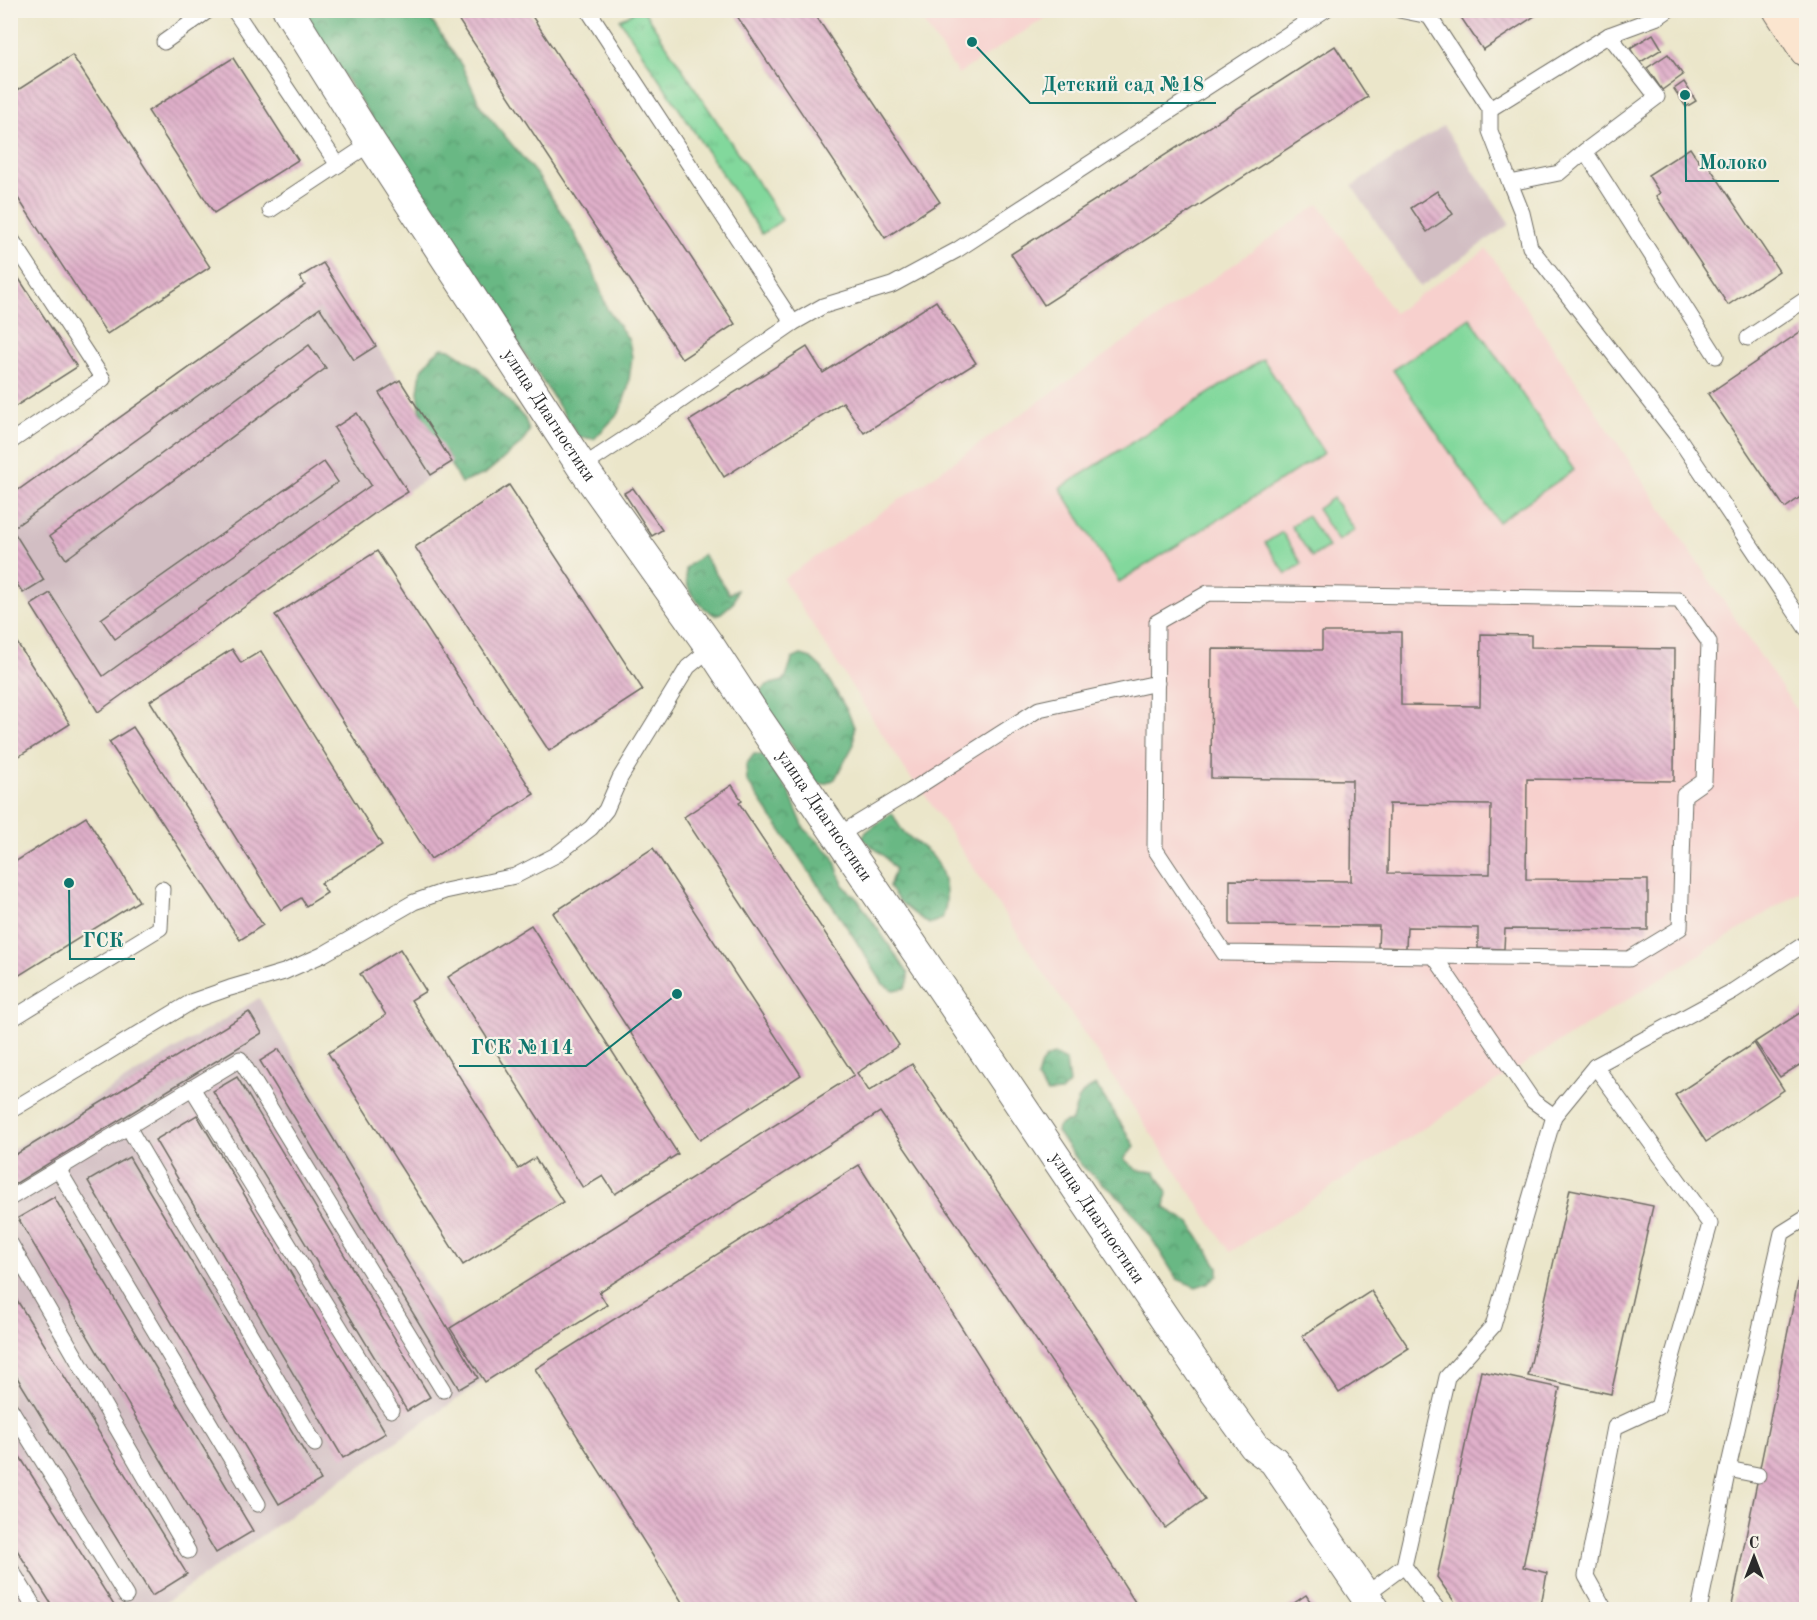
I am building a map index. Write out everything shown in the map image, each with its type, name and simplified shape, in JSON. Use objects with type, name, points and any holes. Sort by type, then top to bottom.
[{"type":"main road","points":[[1780,10],[1806,50]]},
{"type":"street","name":"улица Диагностики","points":[[288,10],[371,143],[582,466],[711,648],[1202,1374],[1254,1446],[1274,1461],[1370,1602]]},
{"type":"lane","points":[[164,42],[209,10]]},
{"type":"lane","points":[[234,10],[339,165]]},
{"type":"lane","points":[[588,10],[794,323]]},
{"type":"lane","points":[[582,466],[794,323],[823,306],[892,285],[957,250],[1325,10]]},
{"type":"lane","points":[[1399,10],[1429,16],[1490,109],[1490,130],[1522,213],[1530,247],[1678,437],[1806,628]]},
{"type":"lane","points":[[1490,109],[1608,35],[1658,17],[1668,10]]},
{"type":"lane","points":[[1510,183],[1559,174],[1585,151],[1657,97],[1608,35]]},
{"type":"lane","points":[[270,210],[371,143]]},
{"type":"lane","points":[[1585,151],[1716,356]]},
{"type":"lane","points":[[10,237],[103,379],[10,442]]},
{"type":"lane","points":[[1748,338],[1806,299]]},
{"type":"lane","points":[[1208,593],[1679,600],[1709,642],[1704,782],[1684,795],[1680,928],[1629,960],[1224,953],[1155,849],[1157,683],[1157,622],[1208,593]]},
{"type":"lane","points":[[10,1111],[193,1001],[284,972],[322,955],[414,902],[446,891],[515,876],[556,855],[591,828],[606,810],[620,778],[688,667],[711,648]]},
{"type":"lane","points":[[837,836],[1038,709],[1157,683]]},
{"type":"lane","points":[[10,1020],[160,928],[162,889]]},
{"type":"lane","points":[[1370,1602],[1404,1566],[1448,1377],[1493,1326],[1554,1116],[1595,1065],[1733,991],[1806,943]]},
{"type":"lane","points":[[1434,956],[1533,1101],[1554,1116]]},
{"type":"lane","points":[[10,1198],[240,1059],[443,1390]]},
{"type":"lane","points":[[1595,1065],[1710,1224],[1658,1407],[1615,1427],[1586,1576],[1605,1610]]},
{"type":"lane","points":[[192,1088],[391,1410]]},
{"type":"lane","points":[[128,1127],[315,1444]]},
{"type":"lane","points":[[58,1169],[258,1504]]},
{"type":"lane","points":[[1699,1610],[1728,1469],[1782,1233],[1806,1218]]},
{"type":"lane","points":[[10,1243],[188,1551]]},
{"type":"lane","points":[[10,1408],[126,1596]]},
{"type":"lane","points":[[1728,1469],[1758,1475]]},
{"type":"lane","points":[[1404,1566],[1438,1610]]},
{"type":"lane","points":[[10,1568],[36,1610]]},
{"type":"shaded area","points":[[916,11],[1056,11],[958,74]]},
{"type":"shaded area","points":[[1443,126],[1510,224],[1420,287],[1352,186]]},
{"type":"shaded area","points":[[1319,204],[1394,313],[1487,249],[1806,724],[1806,888],[1513,1071],[1230,1252],[919,786],[910,777],[783,579],[924,483]]},
{"type":"shaded area","points":[[323,263],[452,462],[385,506],[98,712],[11,574],[10,496],[305,285],[300,277]]},
{"type":"shaded area","points":[[259,998],[483,1381],[156,1609],[23,1609],[11,1590],[11,1150]]},
{"type":"green space","points":[[302,11],[425,11],[462,66],[481,107],[537,175],[572,229],[594,272],[607,309],[629,340],[632,357],[628,388],[619,413],[594,439],[579,437]]},
{"type":"green space","points":[[635,11],[644,11],[782,220],[762,234],[620,20]]},
{"type":"green space","points":[[1470,318],[1574,470],[1498,522],[1393,370]]},
{"type":"green space","points":[[442,348],[450,349],[477,367],[525,419],[529,431],[522,443],[485,474],[461,483],[421,413],[418,392],[421,371],[433,355]]},
{"type":"green space","points":[[1263,359],[1324,453],[1119,582],[1060,488]]},
{"type":"green space","points":[[1333,498],[1355,530],[1338,541],[1317,509]]},
{"type":"green space","points":[[1307,515],[1328,547],[1312,557],[1291,526]]},
{"type":"green space","points":[[1282,532],[1302,564],[1286,574],[1265,543]]},
{"type":"green space","points":[[703,554],[729,594],[737,590],[734,602],[715,615],[697,601],[687,583],[686,568]]},
{"type":"green space","points":[[801,655],[811,658],[822,668],[848,712],[854,727],[854,744],[835,779],[825,784],[817,783],[763,702],[760,691],[767,685],[783,681],[792,659]]},
{"type":"green space","points":[[754,754],[763,755],[789,792],[804,828],[833,856],[843,885],[858,900],[908,973],[905,988],[893,990],[883,984],[747,781],[746,765]]},
{"type":"green space","points":[[892,813],[903,831],[930,853],[941,871],[946,895],[942,919],[929,924],[902,903],[889,887],[895,869],[885,857],[862,838],[866,832]]},
{"type":"green space","points":[[1055,1055],[1066,1061],[1069,1084],[1061,1092],[1047,1093],[1037,1079],[1044,1060]]},
{"type":"green space","points":[[1096,1085],[1135,1146],[1124,1159],[1137,1170],[1155,1172],[1167,1191],[1165,1208],[1190,1223],[1218,1267],[1218,1275],[1207,1283],[1196,1287],[1177,1279],[1124,1201],[1082,1166],[1057,1132],[1058,1127],[1063,1123],[1072,1121],[1081,1095]]},
{"type":"building","points":[[452,10],[528,10],[735,324],[682,359]]},
{"type":"building","points":[[733,10],[812,10],[940,202],[885,238]]},
{"type":"building","points":[[1456,10],[1544,10],[1483,50]]},
{"type":"building","points":[[1653,34],[1662,49],[1639,63],[1630,48]]},
{"type":"building","points":[[1335,46],[1368,97],[1044,305],[1011,254]]},
{"type":"building","points":[[1668,54],[1683,75],[1662,90],[1647,68]]},
{"type":"building","points":[[72,55],[210,267],[107,334],[10,186],[10,95]]},
{"type":"building","points":[[233,58],[298,160],[214,213],[148,111]]},
{"type":"building","points":[[1684,82],[1696,101],[1686,107],[1674,89]]},
{"type":"building","points":[[1690,148],[1702,166],[1707,163],[1779,271],[1728,305],[1656,196],[1660,193],[1648,175]]},
{"type":"building","points":[[1437,191],[1453,214],[1427,232],[1411,208]]},
{"type":"building","points":[[323,263],[376,346],[354,360],[320,308],[12,529],[44,580],[23,593],[10,574],[10,496],[305,285],[300,277]]},
{"type":"building","points":[[10,265],[77,367],[10,410]]},
{"type":"building","points":[[936,301],[976,363],[864,433],[843,402],[724,477],[689,421],[807,347],[823,373]]},
{"type":"building","points":[[1806,328],[1806,493],[1785,508],[1708,394]]},
{"type":"building","points":[[309,345],[326,368],[66,559],[50,536]]},
{"type":"building","points":[[400,380],[452,462],[431,475],[379,393]]},
{"type":"building","points":[[357,413],[408,492],[385,506],[98,712],[31,605],[50,593],[103,676],[371,485],[334,428]]},
{"type":"building","points":[[324,462],[338,482],[115,639],[101,619]]},
{"type":"building","points":[[509,485],[643,690],[549,751],[415,547]]},
{"type":"building","points":[[633,488],[662,530],[652,536],[624,493]]},
{"type":"building","points":[[377,551],[534,794],[431,859],[275,615]]},
{"type":"building","points":[[10,632],[70,724],[10,762]]},
{"type":"building","points":[[1322,632],[1401,632],[1401,705],[1480,706],[1481,634],[1531,635],[1531,647],[1675,649],[1674,781],[1527,779],[1526,879],[1648,880],[1648,930],[1505,929],[1504,949],[1478,948],[1478,928],[1407,927],[1406,948],[1378,947],[1379,926],[1230,925],[1230,880],[1351,881],[1352,780],[1211,778],[1212,649],[1322,650]],"holes":[[[1389,804],[1491,805],[1490,874],[1388,873]]]},
{"type":"building","points":[[232,649],[241,663],[261,651],[382,845],[321,883],[327,893],[306,906],[301,898],[281,910],[150,701]]},
{"type":"building","points":[[133,727],[263,925],[240,940],[109,742]]},
{"type":"building","points":[[732,785],[742,801],[739,803],[899,1045],[857,1073],[869,1091],[912,1064],[1205,1499],[1165,1528],[880,1112],[599,1292],[607,1305],[485,1382],[450,1328],[854,1075],[684,817]]},
{"type":"building","points":[[86,817],[139,901],[10,981],[10,865]]},
{"type":"building","points":[[653,848],[801,1075],[700,1140],[553,913]]},
{"type":"building","points":[[531,925],[678,1154],[615,1194],[603,1176],[583,1188],[448,977]]},
{"type":"building","points":[[400,949],[426,991],[411,1000],[518,1169],[535,1158],[563,1202],[463,1265],[328,1053],[386,1015],[360,974]]},
{"type":"building","points":[[1806,1009],[1806,1061],[1780,1077],[1755,1042]]},
{"type":"building","points":[[249,1012],[262,1033],[10,1187],[10,1158]]},
{"type":"building","points":[[1754,1043],[1784,1090],[1706,1142],[1675,1095]]},
{"type":"building","points":[[279,1049],[478,1378],[459,1389],[260,1061]]},
{"type":"building","points":[[237,1077],[430,1397],[407,1411],[213,1091]]},
{"type":"building","points":[[197,1115],[386,1433],[343,1458],[155,1140]]},
{"type":"building","points":[[129,1157],[321,1480],[279,1504],[88,1181]]},
{"type":"building","points":[[859,1165],[1135,1602],[1123,1610],[687,1610],[535,1369]]},
{"type":"building","points":[[1570,1189],[1653,1206],[1611,1394],[1528,1376]]},
{"type":"building","points":[[54,1197],[253,1531],[216,1553],[18,1218]]},
{"type":"building","points":[[1806,1250],[1806,1610],[1731,1610],[1804,1252]]},
{"type":"building","points":[[10,1289],[187,1574],[152,1596],[10,1366]]},
{"type":"building","points":[[1371,1291],[1409,1348],[1339,1393],[1302,1336]]},
{"type":"building","points":[[1481,1371],[1560,1388],[1523,1567],[1547,1573],[1541,1605],[1526,1607],[1525,1610],[1460,1610],[1437,1577]]},
{"type":"building","points":[[10,1441],[117,1610],[55,1610],[10,1539]]},
{"type":"building","points":[[1306,1595],[1316,1610],[1284,1610]]},
{"type":"place","name":"Детский сад №18","points":[[972,42]]},
{"type":"place","name":"Молоко","points":[[1685,95]]},
{"type":"place","name":"ГСК","points":[[69,883]]},
{"type":"place","name":"ГСК №114","points":[[677,994]]}]
